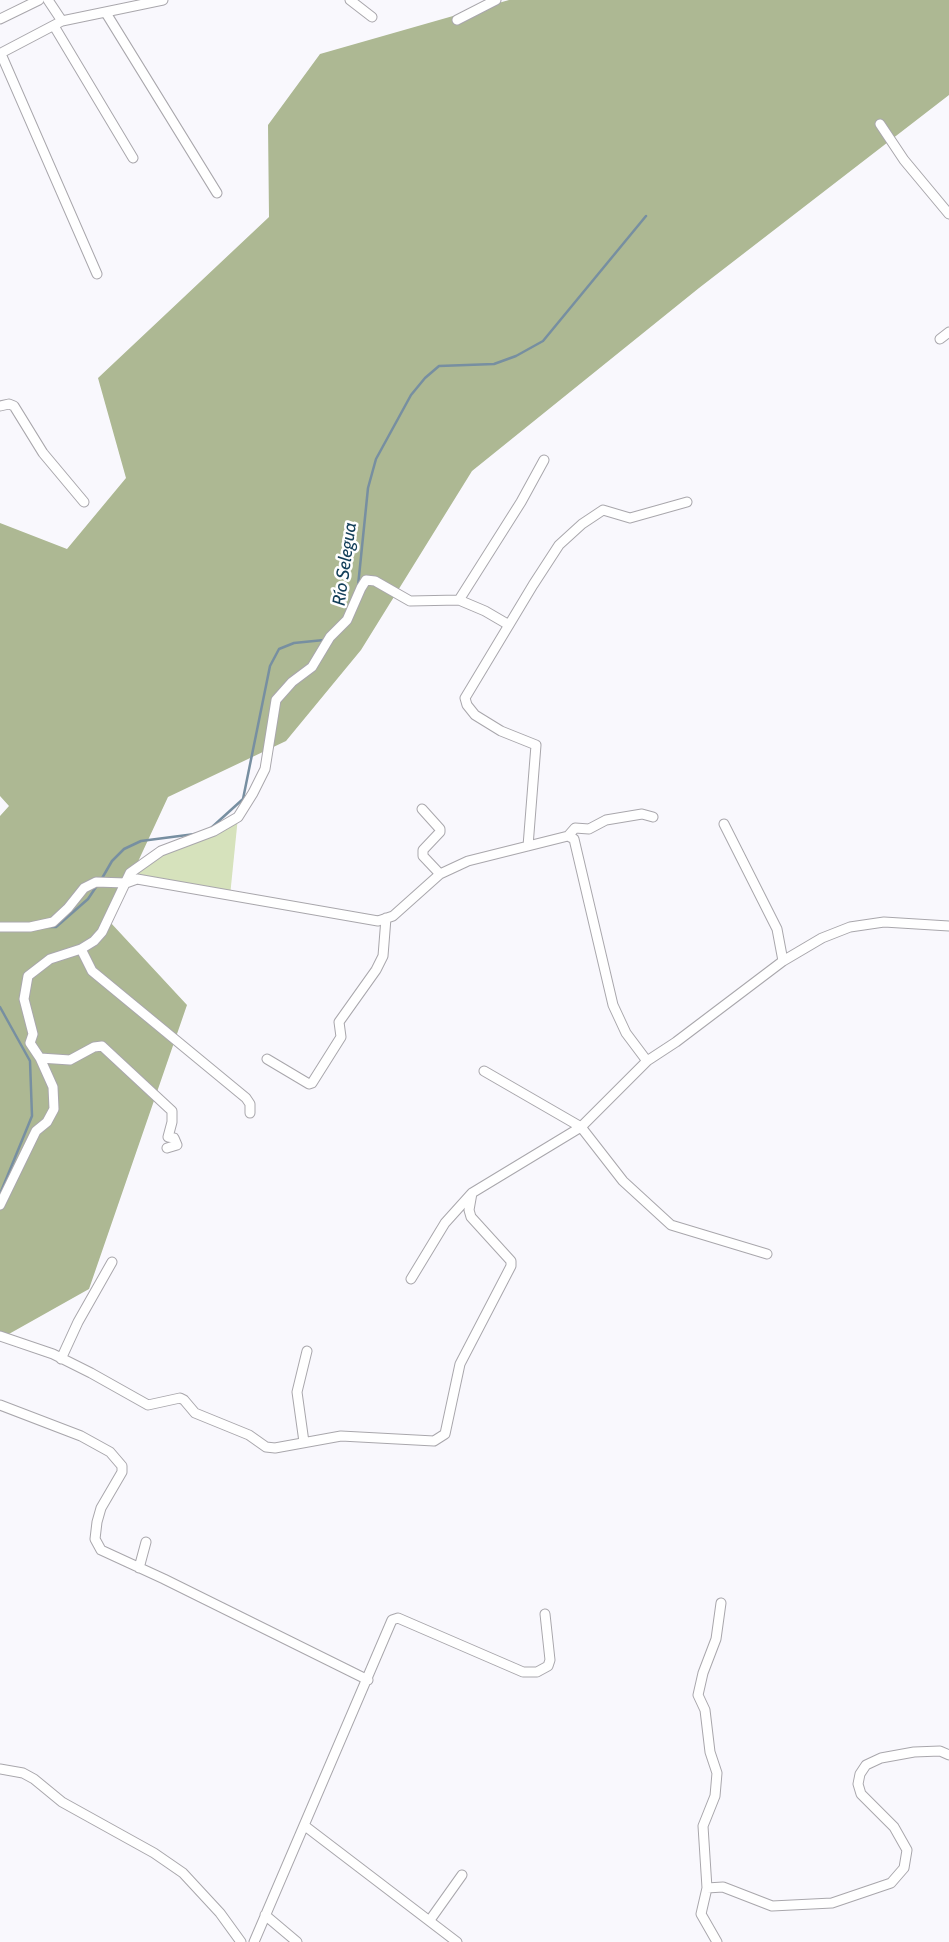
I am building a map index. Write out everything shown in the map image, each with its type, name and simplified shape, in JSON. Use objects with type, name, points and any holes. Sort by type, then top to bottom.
[{"type":"street","points":[[0,19],[39,0]]},
{"type":"street","points":[[48,0],[58,24],[134,158]]},
{"type":"street","points":[[97,274],[2,57],[2,52],[58,24],[163,0]]},
{"type":"street","points":[[350,0],[372,17]]},
{"type":"street","points":[[457,20],[496,0]]},
{"type":"street","points":[[106,13],[217,193]]},
{"type":"street","points":[[880,124],[904,160],[949,214]]},
{"type":"street","points":[[940,338],[949,332]]},
{"type":"street","points":[[0,406],[8,404],[14,406],[43,454],[84,502]]},
{"type":"street","points":[[459,600],[522,502],[544,460]]},
{"type":"street","points":[[528,846],[536,745],[501,731],[475,715],[467,705],[465,698],[559,545],[582,524],[603,510],[630,518],[687,502]]},
{"type":"street","points":[[0,1205],[36,1131],[48,1122],[54,1109],[53,1088],[40,1058],[30,1043],[33,1034],[24,999],[28,976],[50,959],[81,949],[94,941],[102,932],[130,873],[161,851],[214,831],[238,817],[265,769],[276,700],[292,682],[312,667],[328,640],[350,615],[360,588],[366,580],[375,581],[410,601],[459,600],[485,610],[509,625]]},
{"type":"street","points":[[422,809],[440,829],[440,832],[423,850],[423,856],[440,874]]},
{"type":"street","points":[[0,927],[30,927],[52,922],[68,908],[84,888],[100,882],[126,883],[137,879],[378,921],[393,916],[440,874],[468,862],[568,836],[575,828],[589,829],[606,820],[642,814],[652,817]]},
{"type":"street","points":[[724,824],[777,929],[783,960]]},
{"type":"street","points":[[568,836],[574,840],[613,1005],[626,1033],[647,1061]]},
{"type":"street","points":[[267,1059],[309,1084],[314,1081],[341,1037],[339,1022],[376,970],[383,956],[386,918]]},
{"type":"street","points":[[411,1279],[445,1223],[472,1193],[581,1127],[647,1061],[676,1042],[783,960],[822,938],[850,927],[884,922],[949,926]]},
{"type":"street","points":[[81,949],[92,971],[246,1098],[250,1104],[250,1113]]},
{"type":"street","points":[[40,1058],[70,1060],[94,1047],[102,1046],[172,1111],[172,1122],[168,1137],[174,1138],[177,1144],[167,1148]]},
{"type":"street","points":[[484,1071],[581,1127],[623,1181],[671,1225],[767,1254]]},
{"type":"street","points":[[0,1336],[40,1349],[91,1372],[148,1405],[176,1399],[184,1400],[195,1413],[249,1435],[266,1447],[275,1448],[341,1436],[434,1440],[445,1434],[460,1364],[511,1266],[511,1261],[471,1218],[469,1210],[472,1193]]},
{"type":"street","points":[[61,1359],[78,1322],[112,1262]]},
{"type":"street","points":[[304,1442],[297,1392],[307,1351]]},
{"type":"street","points":[[0,1404],[81,1436],[114,1456],[122,1466],[122,1472],[101,1508],[95,1539],[101,1550],[164,1579],[368,1680]]},
{"type":"street","points":[[139,1568],[146,1542]]},
{"type":"street","points":[[716,1942],[701,1914],[707,1888],[703,1826],[715,1796],[717,1773],[710,1752],[705,1710],[698,1694],[716,1639],[721,1603]]},
{"type":"street","points":[[254,1942],[368,1680],[388,1627],[395,1618],[522,1672],[537,1672],[548,1666],[550,1660],[545,1614]]},
{"type":"street","points":[[707,1888],[723,1887],[772,1906],[832,1904],[891,1883],[904,1868],[907,1850],[894,1827],[861,1794],[858,1784],[860,1774],[866,1765],[881,1758],[914,1752],[940,1752],[949,1755]]},
{"type":"street","points":[[0,1769],[23,1773],[34,1779],[62,1802],[122,1837],[154,1853],[182,1873],[220,1913],[241,1942]]},
{"type":"street","points":[[305,1826],[457,1942]]},
{"type":"street","points":[[430,1920],[462,1875]]},
{"type":"street","points":[[265,1915],[297,1942]]},
{"type":"green space","points":[[509,0],[949,0],[949,95],[699,288],[472,471],[361,650],[286,741],[168,797],[110,922],[187,1005],[89,1289],[0,1339],[0,816],[9,806],[0,796],[0,523],[67,549],[126,478],[98,378],[269,217],[268,125],[320,54]]},
{"type":"green space","points":[[238,817],[230,896],[137,879],[136,872],[159,852]]},
{"type":"waterway","name":"Río Selegua","points":[[358,586],[368,488],[376,459],[411,395],[425,378],[439,366],[494,364],[516,356],[543,341],[646,216]]},
{"type":"waterway","name":"Río Selegua","points":[[211,828],[243,799],[270,666],[279,649],[294,643],[324,640]]},
{"type":"waterway","name":"Río Selegua","points":[[101,880],[112,861],[124,849],[141,841],[195,834]]},
{"type":"waterway","name":"Río Selegua","points":[[49,927],[56,927],[88,899],[98,884]]},
{"type":"waterway","name":"Río Selegua","points":[[0,1007],[30,1061],[32,1116],[0,1194]]}]
